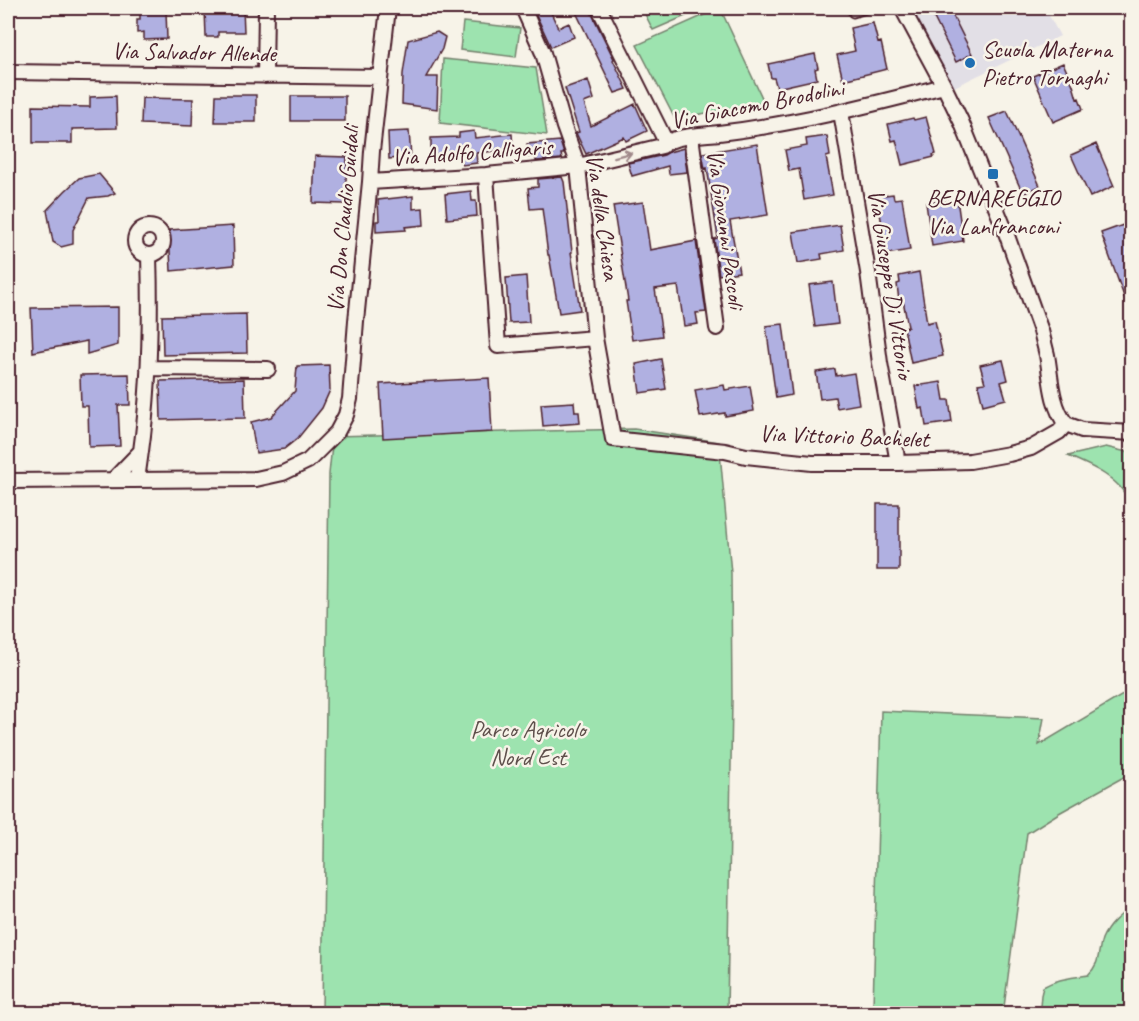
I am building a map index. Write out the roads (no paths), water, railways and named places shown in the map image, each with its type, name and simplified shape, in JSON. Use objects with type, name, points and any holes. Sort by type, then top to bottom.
[{"type":"street","points":[[265,76],[266,8]]},
{"type":"street","name":"Via Don Claudio Guidali","points":[[137,480],[256,479],[283,473],[308,461],[337,432],[346,415],[350,399],[387,8]]},
{"type":"street","name":"Via della Chiesa","points":[[523,8],[543,53],[564,127],[578,166],[595,339],[613,439]]},
{"type":"street","points":[[599,8],[666,142]]},
{"type":"street","points":[[902,8],[944,86],[1005,230],[1041,332],[1056,404],[1062,418],[1066,424],[1082,430],[1131,433]]},
{"type":"street","name":"Via Salvador Allende","points":[[8,72],[380,77]]},
{"type":"street","name":"Via Giacomo Brodolini","points":[[578,166],[662,146],[666,142],[691,136],[760,128],[841,112],[944,86]]},
{"type":"street","name":"Via Giuseppe Di Vittorio","points":[[841,112],[898,463]]},
{"type":"street","name":"Via Giovanni Pascoli","points":[[691,136],[717,328]]},
{"type":"street","name":"Via Adolfo Calligaris","points":[[370,182],[486,175],[578,166]]},
{"type":"street","points":[[486,175],[498,346],[595,339]]},
{"type":"street","points":[[8,481],[137,480],[148,368],[151,311],[149,255]]},
{"type":"street","points":[[148,368],[268,369]]},
{"type":"street","name":"Via Vittorio Bachelet","points":[[613,439],[801,462],[970,461],[1031,448],[1059,432],[1066,424]]},
{"type":"street","points":[[113,480],[141,451]]},
{"type":"lane","points":[[854,13],[869,8]]},
{"type":"place","name":"Scuola Materna Pietro Tornaghi","points":[[970,63]]},
{"type":"place","name":"BERNAREGGIO Via Lanfranconi","points":[[993,174]]},
{"type":"park label","name":"Parco Agricolo Nord Est","points":[[528,743]]}]
